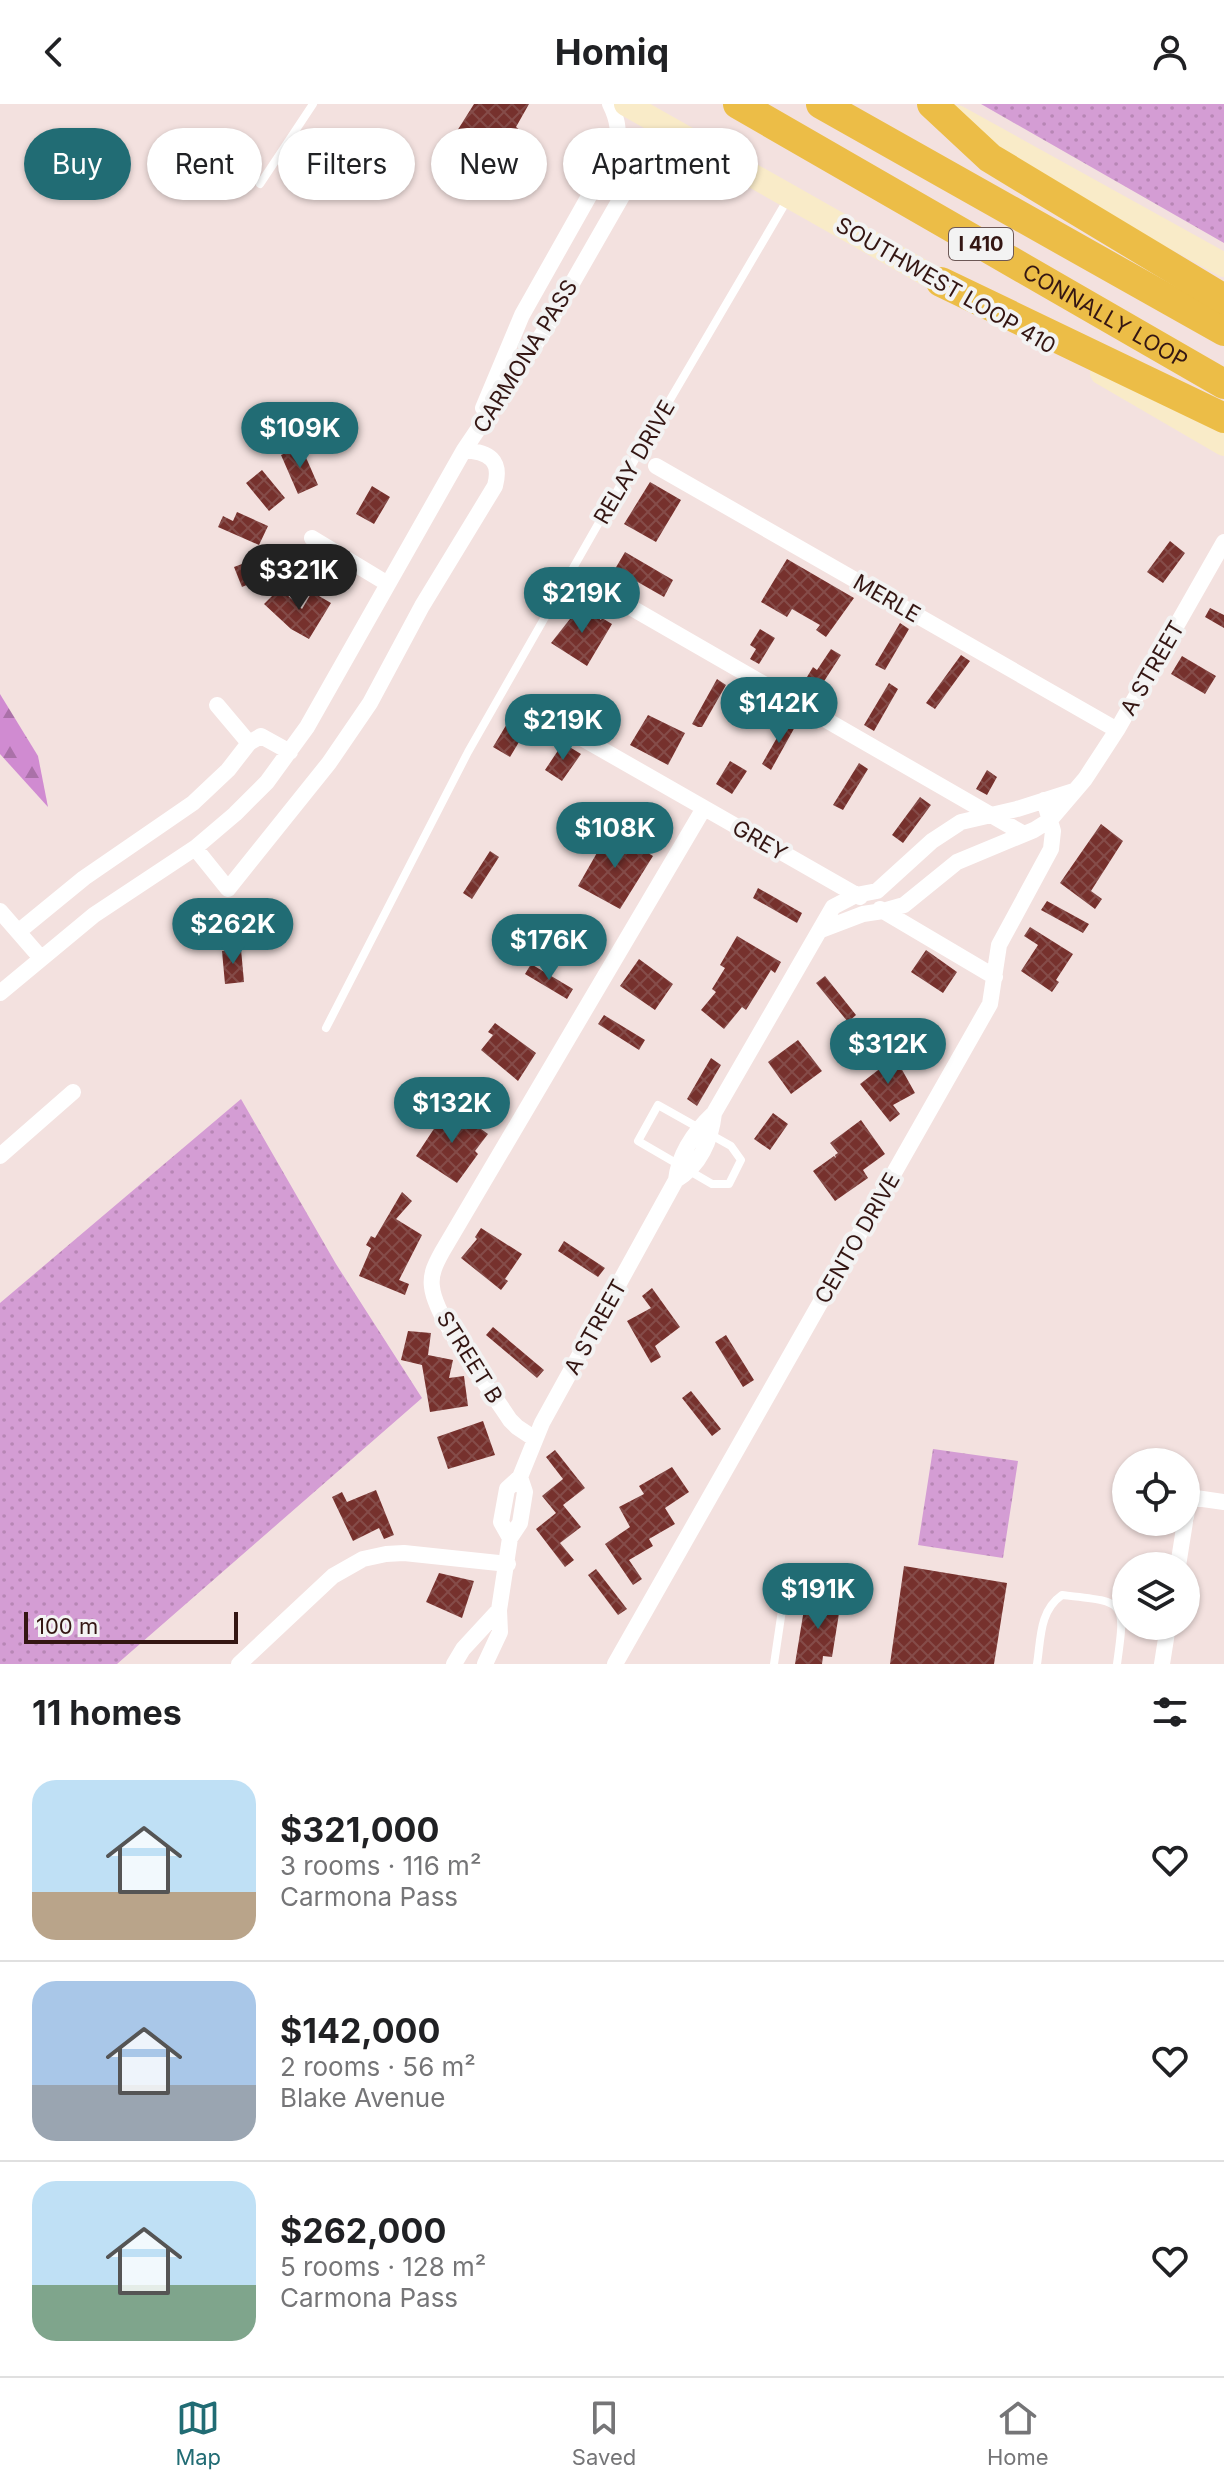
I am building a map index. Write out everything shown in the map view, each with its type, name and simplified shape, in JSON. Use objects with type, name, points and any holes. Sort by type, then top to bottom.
[{"type":"highway","name":"CONNALLY LOOP","points":[[738,104],[1224,384]]},
{"type":"highway","name":"CONNALLY LOOP","points":[[821,104],[1224,331]]},
{"type":"highway","points":[[933,104],[990,158],[1224,299]]},
{"type":"highway","points":[[941,282],[1224,418]]},
{"type":"main road","name":"SOUTHWEST LOOP 410","points":[[626,104],[670,128]]},
{"type":"main road","points":[[933,104],[1224,265]]},
{"type":"main road","name":"SOUTHWEST LOOP 410","points":[[758,178],[1224,444]]},
{"type":"street","name":"CARMONA PASS","points":[[464,450],[522,315],[615,150],[619,136],[610,104]]},
{"type":"street","name":"CARMONA PASS","points":[[0,993],[94,915],[195,848],[267,782],[290,752],[464,450],[547,327],[620,200]]},
{"type":"street","name":"CARMONA PASS","points":[[560,247],[584,261]]},
{"type":"street","points":[[195,848],[228,889],[329,763],[370,703],[422,606],[495,486],[498,474],[492,460],[478,451],[464,450]]},
{"type":"street","name":"MERLE","points":[[656,466],[1117,730]]},
{"type":"street","points":[[312,538],[388,584]]},
{"type":"street","name":"A STREET","points":[[821,930],[863,914],[904,905],[957,862],[1050,820],[1117,730],[1224,542]]},
{"type":"street","points":[[592,585],[1024,834]]},
{"type":"street","points":[[217,705],[249,743]]},
{"type":"street","name":"GREY","points":[[524,705],[995,977]]},
{"type":"street","points":[[18,932],[84,878],[193,803],[228,770],[249,743],[261,736],[290,752]]},
{"type":"street","name":"A STREET","points":[[485,1664],[500,1632],[499,1610],[510,1538],[520,1523],[525,1492],[520,1477],[535,1439],[714,1113],[833,907],[856,895],[877,891],[947,829],[961,822],[1074,791]]},
{"type":"street","name":"CENTO DRIVE","points":[[615,1664],[990,1004],[999,945],[1051,849],[1053,831],[1044,800]]},
{"type":"street","name":"STREET B","points":[[535,1439],[510,1420],[440,1313],[431,1284],[433,1270],[704,808]]},
{"type":"street","points":[[0,911],[40,957]]},
{"type":"street","points":[[0,1156],[73,1092]]},
{"type":"street","points":[[1200,1499],[1224,1502]]},
{"type":"street","points":[[239,1664],[333,1576],[363,1559],[404,1553],[508,1564]]},
{"type":"street","points":[[454,1664],[463,1649],[499,1610]]},
{"type":"street","points":[[1162,1664],[1166,1640]]},
{"type":"lane","points":[[262,181],[313,104]]},
{"type":"lane","name":"RELAY DRIVE","points":[[326,1028],[468,752],[790,196]]},
{"type":"lane","points":[[658,1105],[731,1146],[741,1160],[729,1184],[712,1184],[681,1172],[638,1141],[658,1105]]},
{"type":"lane","points":[[774,1664],[786,1583],[793,1575],[802,1571],[866,1580]]},
{"type":"lane","points":[[1037,1664],[1045,1612],[1062,1595],[1105,1600],[1117,1607],[1123,1621],[1117,1664]]},
{"type":"shaded area","points":[[981,104],[1224,104],[1224,243]]},
{"type":"shaded area","points":[[241,1099],[336,1264],[422,1398],[117,1664],[0,1664],[0,1303]]},
{"type":"shaded area","points":[[933,1449],[1018,1461],[1003,1558],[918,1545]]},
{"type":"green space","points":[[0,694],[38,756],[48,807],[0,754]]},
{"type":"building","points":[[474,104],[529,104],[517,128],[459,128]]},
{"type":"building","points":[[301,446],[318,485],[298,494],[281,455]]},
{"type":"building","points":[[262,470],[285,498],[269,511],[246,483]]},
{"type":"building","points":[[650,482],[681,500],[656,542],[624,524]]},
{"type":"building","points":[[372,486],[390,497],[374,524],[356,514]]},
{"type":"building","points":[[237,512],[268,526],[259,545],[218,527],[223,516],[233,521]]},
{"type":"building","points":[[1170,541],[1185,553],[1163,583],[1147,572]]},
{"type":"building","points":[[625,552],[673,580],[664,597],[615,569]]},
{"type":"building","points":[[261,557],[268,576],[242,587],[234,567]]},
{"type":"building","points":[[787,559],[854,598],[826,637],[816,630],[820,625],[792,609],[787,617],[761,602]]},
{"type":"building","points":[[278,590],[282,590],[302,609],[312,592],[331,603],[309,639],[291,629],[264,604]]},
{"type":"building","points":[[581,605],[612,624],[587,666],[551,643]]},
{"type":"building","points":[[1210,608],[1224,615],[1224,628],[1205,617]]},
{"type":"building","points":[[900,623],[909,629],[885,670],[875,665]]},
{"type":"building","points":[[760,629],[775,638],[759,664],[750,659],[756,649],[750,645]]},
{"type":"building","points":[[831,649],[841,655],[821,686],[807,677],[813,667],[817,670]]},
{"type":"building","points":[[961,655],[970,661],[935,709],[926,703]]},
{"type":"building","points":[[1182,656],[1216,676],[1205,694],[1171,674]]},
{"type":"building","points":[[717,679],[726,685],[702,727],[698,727],[692,724]]},
{"type":"building","points":[[889,683],[898,689],[874,731],[864,725]]},
{"type":"building","points":[[514,712],[531,722],[510,757],[493,747]]},
{"type":"building","points":[[648,715],[685,733],[668,765],[630,745]]},
{"type":"building","points":[[787,720],[796,725],[771,770],[762,764]]},
{"type":"building","points":[[563,743],[581,754],[562,781],[545,770]]},
{"type":"building","points":[[730,761],[747,771],[732,794],[716,784]]},
{"type":"building","points":[[859,763],[868,769],[843,810],[833,805]]},
{"type":"building","points":[[987,770],[997,777],[987,795],[976,789]]},
{"type":"building","points":[[920,797],[931,805],[903,843],[892,835]]},
{"type":"building","points":[[1101,824],[1123,841],[1091,891],[1102,899],[1095,909],[1060,883]]},
{"type":"building","points":[[610,830],[653,856],[620,909],[578,886]]},
{"type":"building","points":[[490,851],[499,857],[472,899],[463,893]]},
{"type":"building","points":[[758,888],[802,913],[797,923],[753,898]]},
{"type":"building","points":[[1047,901],[1089,924],[1083,933],[1041,910]]},
{"type":"building","points":[[1030,927],[1073,954],[1052,992],[1021,971],[1038,945],[1024,936]]},
{"type":"building","points":[[737,936],[781,962],[775,973],[771,970],[746,1010],[742,1007],[724,1029],[701,1010],[716,992],[712,989],[725,968],[720,965]]},
{"type":"building","points":[[241,949],[244,982],[225,984],[222,951]]},
{"type":"building","points":[[926,950],[957,972],[943,993],[911,972]]},
{"type":"building","points":[[639,959],[673,984],[655,1010],[620,986]]},
{"type":"building","points":[[531,964],[573,989],[567,999],[525,974]]},
{"type":"building","points":[[825,976],[856,1015],[848,1022],[816,983]]},
{"type":"building","points":[[604,1015],[645,1040],[639,1050],[598,1024]]},
{"type":"building","points":[[495,1023],[536,1053],[518,1081],[481,1050],[493,1035],[488,1032]]},
{"type":"building","points":[[798,1040],[822,1071],[791,1094],[768,1062]]},
{"type":"building","points":[[891,1050],[915,1093],[893,1105],[900,1114],[890,1122],[860,1084],[886,1064],[881,1056]]},
{"type":"building","points":[[711,1058],[721,1065],[697,1106],[687,1099]]},
{"type":"building","points":[[449,1106],[488,1134],[457,1183],[416,1156]]},
{"type":"building","points":[[773,1113],[788,1124],[770,1150],[754,1139]]},
{"type":"building","points":[[861,1120],[885,1154],[863,1170],[868,1178],[835,1201],[813,1171],[834,1156],[836,1158],[838,1153],[830,1143]]},
{"type":"building","points":[[402,1192],[412,1201],[396,1219],[422,1235],[399,1280],[409,1284],[405,1295],[359,1276],[371,1248],[366,1245],[371,1236],[375,1238]]},
{"type":"building","points":[[481,1228],[522,1254],[501,1290],[461,1258],[477,1239],[475,1237]]},
{"type":"building","points":[[564,1241],[605,1268],[598,1277],[558,1251]]},
{"type":"building","points":[[652,1288],[680,1327],[655,1346],[661,1357],[651,1363],[627,1321],[651,1308],[642,1296]]},
{"type":"building","points":[[493,1327],[544,1370],[537,1378],[486,1335]]},
{"type":"building","points":[[408,1331],[431,1333],[428,1355],[453,1360],[449,1378],[464,1376],[468,1406],[430,1412],[422,1365],[401,1360]]},
{"type":"building","points":[[726,1335],[754,1380],[743,1387],[715,1342]]},
{"type":"building","points":[[691,1391],[721,1429],[712,1436],[682,1398]]},
{"type":"building","points":[[483,1421],[495,1455],[448,1469],[437,1437]]},
{"type":"building","points":[[555,1450],[585,1488],[563,1505],[581,1527],[560,1543],[574,1560],[565,1567],[536,1529],[556,1513],[542,1496],[563,1479],[546,1457]]},
{"type":"building","points":[[672,1467],[689,1492],[665,1508],[675,1524],[649,1539],[653,1546],[629,1560],[642,1579],[633,1585],[605,1544],[630,1527],[619,1507],[644,1494],[639,1486]]},
{"type":"building","points":[[376,1490],[394,1535],[384,1539],[379,1528],[353,1541],[332,1497],[342,1492],[347,1502]]},
{"type":"building","points":[[904,1566],[1007,1583],[994,1664],[890,1664]]},
{"type":"building","points":[[596,1569],[627,1609],[618,1615],[588,1575]]},
{"type":"building","points":[[439,1573],[474,1581],[462,1618],[426,1602]]},
{"type":"building","points":[[806,1597],[841,1601],[832,1657],[823,1656],[822,1664],[795,1664]]}]
